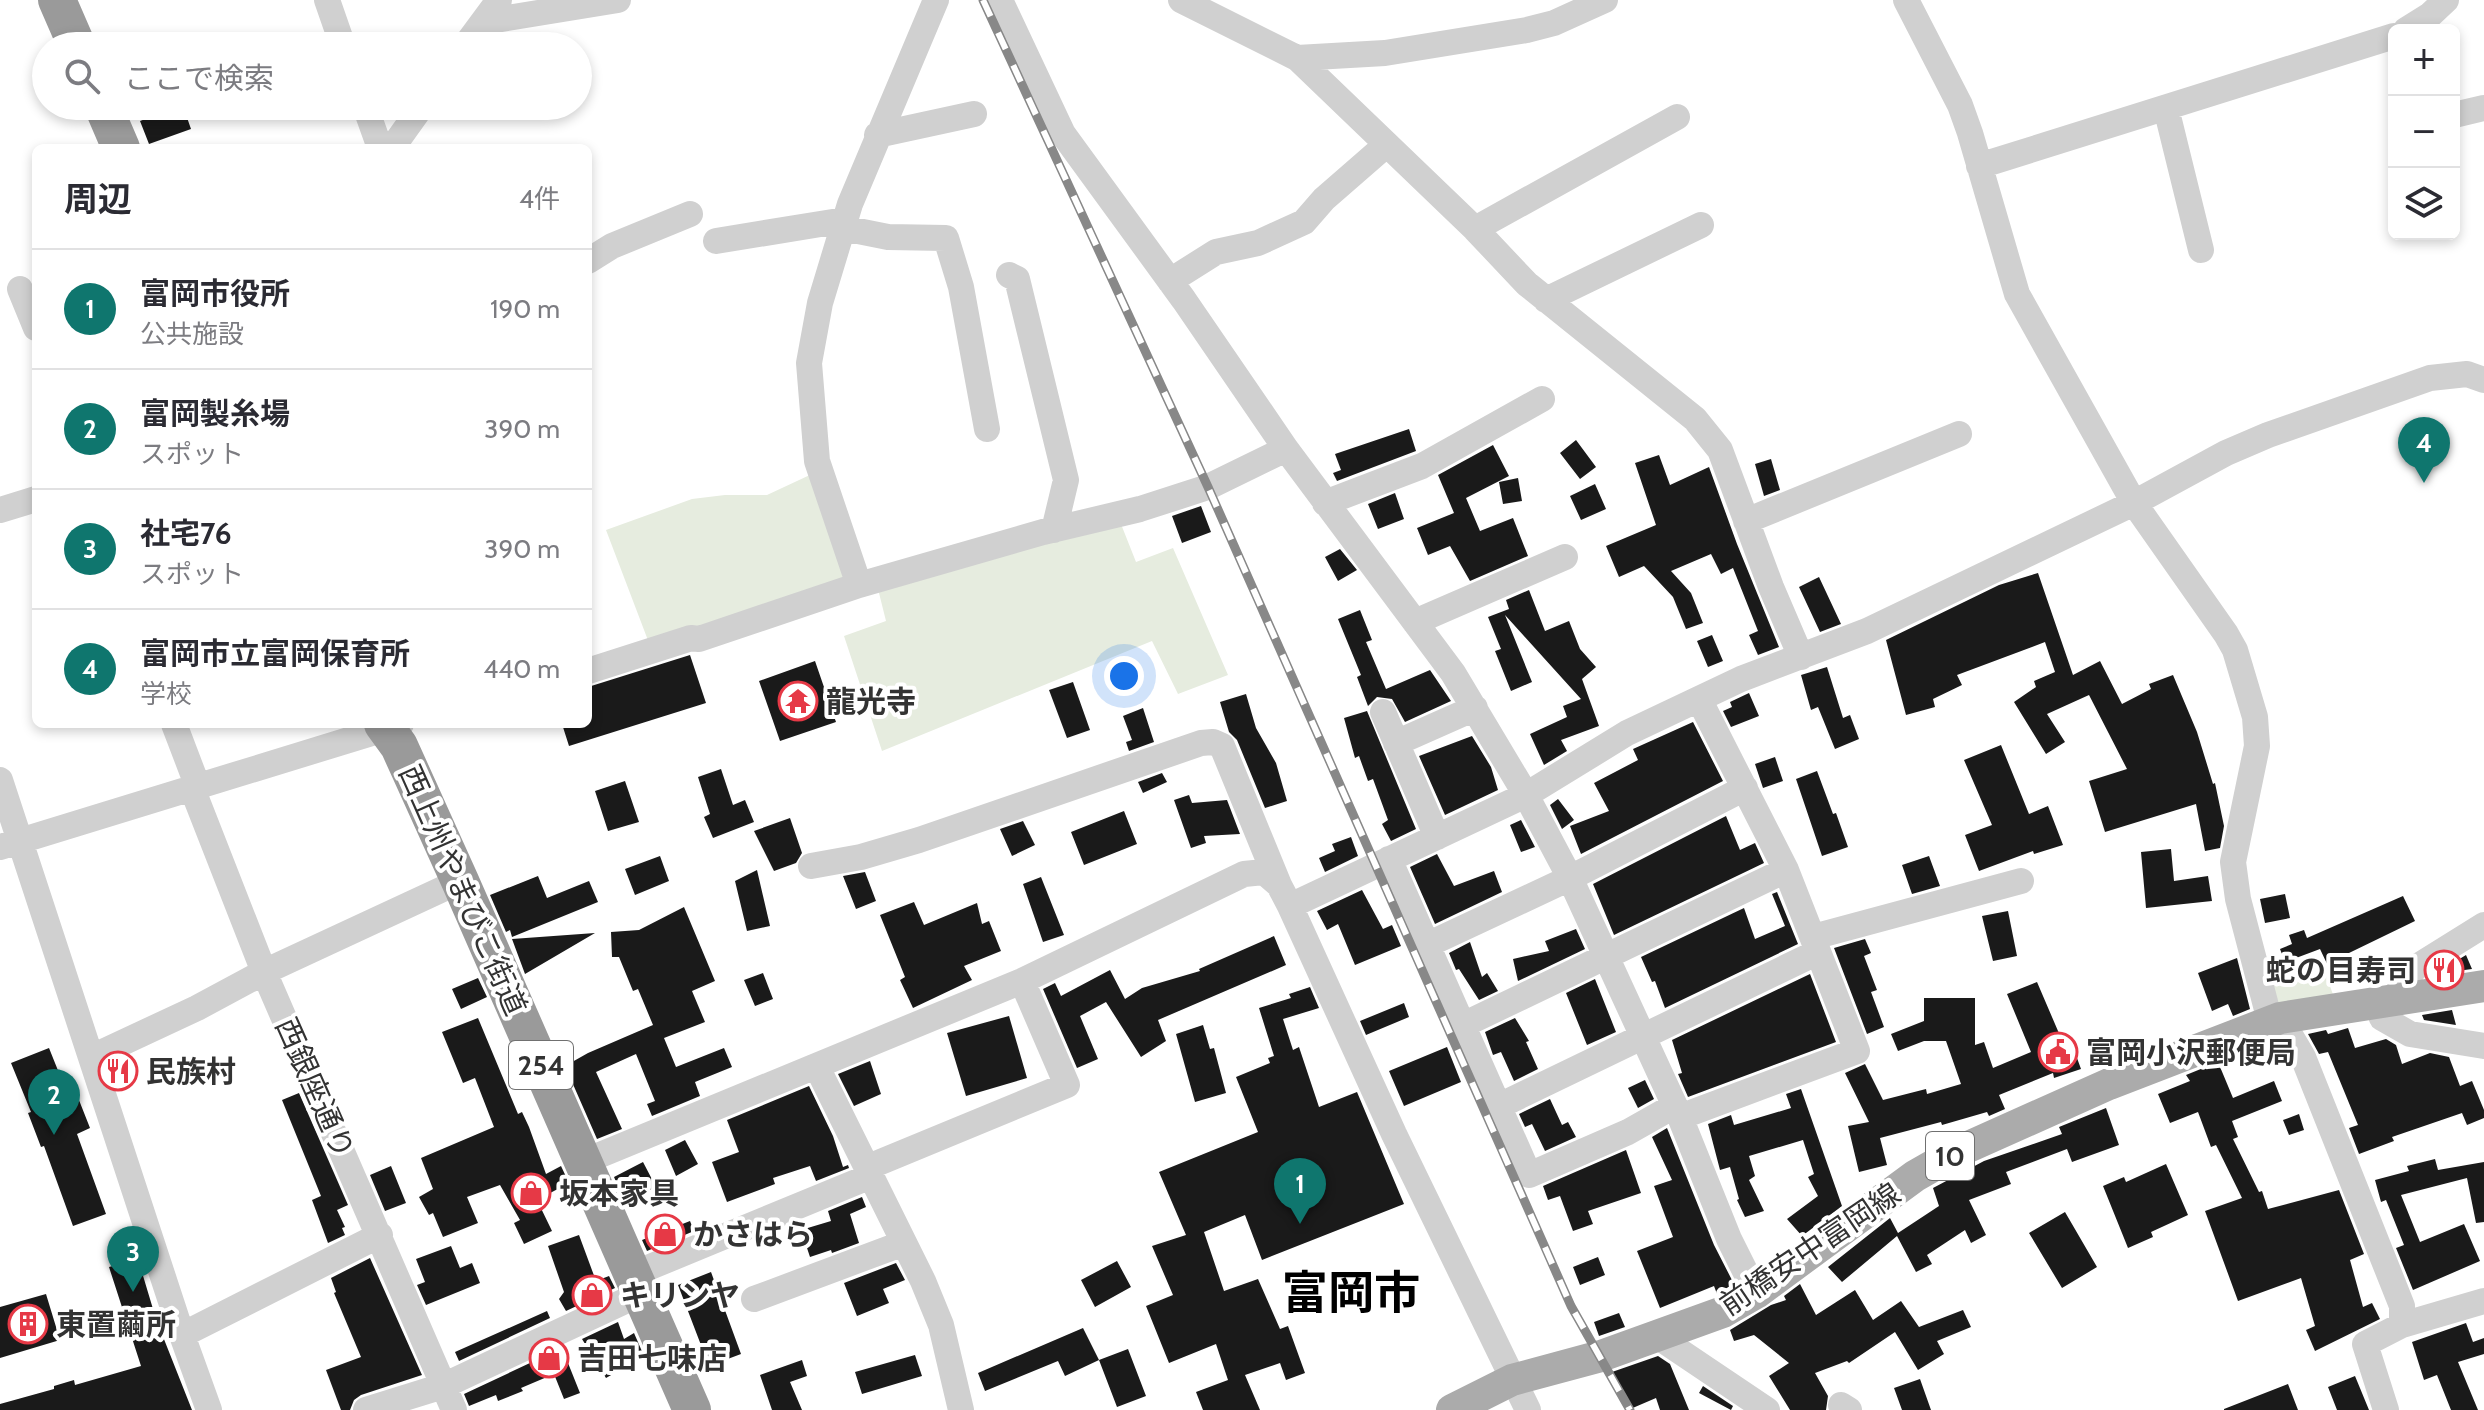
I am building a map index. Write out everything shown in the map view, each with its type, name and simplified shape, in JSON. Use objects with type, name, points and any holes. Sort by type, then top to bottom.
[{"type":"highway","points":[[57,0],[71,32]]},
{"type":"highway","points":[[109,120],[119,144]]},
{"type":"highway","name":"西上州やまびこ街道","points":[[391,728],[692,1410]]},
{"type":"main road","name":"前橋安中富岡線","points":[[1452,1410],[1512,1380],[1601,1356],[1723,1312],[1756,1293],[1915,1176],[1957,1152],[2109,1084],[2275,1019],[2484,986]]},
{"type":"street","points":[[327,0],[338,32]]},
{"type":"street","points":[[476,32],[499,0]]},
{"type":"street","points":[[483,22],[618,0]]},
{"type":"street","points":[[859,585],[817,461],[809,363],[820,303],[844,224],[877,135],[936,0]]},
{"type":"street","points":[[1000,0],[1063,134],[1325,503],[1453,673],[1526,795],[1570,878],[1677,1111],[1729,1239],[1756,1293]]},
{"type":"street","points":[[1181,0],[1297,58],[1475,229],[1527,284],[1695,419],[1720,450],[1801,657]]},
{"type":"street","points":[[1297,58],[1385,53],[1527,30],[1554,23],[1605,0]]},
{"type":"street","points":[[1906,0],[1960,105],[2017,294],[2134,503],[2235,650],[2255,717],[2257,746],[2233,862],[2238,899],[2275,1019],[2303,1057],[2402,1306],[2402,1325]]},
{"type":"street","points":[[2418,24],[2437,15]]},
{"type":"street","points":[[1979,166],[2388,38]]},
{"type":"street","points":[[2166,108],[2201,250]]},
{"type":"street","points":[[2460,114],[2484,108]]},
{"type":"street","points":[[877,135],[974,114]]},
{"type":"street","points":[[1475,229],[1677,117]]},
{"type":"street","points":[[370,120],[379,144]]},
{"type":"street","points":[[395,144],[412,120]]},
{"type":"street","points":[[1170,281],[1216,252],[1258,243],[1304,222],[1324,199],[1386,145]]},
{"type":"street","points":[[592,258],[612,246],[690,214]]},
{"type":"street","points":[[716,241],[844,224],[888,237],[946,238],[963,300],[987,429]]},
{"type":"street","points":[[1546,300],[1701,225]]},
{"type":"street","points":[[1009,275],[1017,279],[1066,480],[1054,530]]},
{"type":"street","points":[[19,290],[32,319]]},
{"type":"street","points":[[1285,896],[1389,859],[1437,837],[1526,795],[1627,733],[1741,679],[1867,631],[2134,503],[2226,453],[2268,435],[2430,378],[2467,374],[2484,380]]},
{"type":"street","points":[[1325,503],[1422,466],[1542,399]]},
{"type":"street","points":[[1746,521],[1959,434]]},
{"type":"street","points":[[592,670],[691,638],[699,639],[859,585],[1140,509],[1208,487],[1286,449]]},
{"type":"street","points":[[0,510],[32,500]]},
{"type":"street","points":[[1415,622],[1565,557]]},
{"type":"street","points":[[1389,859],[1529,1175],[1677,1111],[1857,1051],[1786,870],[1699,699]]},
{"type":"street","points":[[1396,743],[1475,708]]},
{"type":"street","points":[[1383,712],[1437,837]]},
{"type":"street","name":"西銀座通り","points":[[175,728],[264,972],[454,1410]]},
{"type":"street","points":[[10,844],[384,728]]},
{"type":"street","points":[[811,866],[861,857],[919,840],[1201,743],[1213,742],[1222,746],[1285,896],[1394,1134],[1528,1410]]},
{"type":"street","points":[[0,780],[10,844],[92,1057],[209,1410]]},
{"type":"street","points":[[1427,945],[1570,878],[1745,788]]},
{"type":"street","points":[[1463,1025],[1786,870]]},
{"type":"street","points":[[583,1162],[1022,981],[1244,874],[1264,872],[1285,896]]},
{"type":"street","points":[[92,1057],[197,1008],[264,972],[460,881]]},
{"type":"street","points":[[1499,1106],[1815,945],[2021,881]]},
{"type":"street","points":[[2484,925],[2415,968],[2384,1003],[2382,1018],[2410,1034],[2484,1046]]},
{"type":"street","points":[[366,1410],[443,1386],[637,1284],[868,1172],[1067,1085],[1022,981]]},
{"type":"street","points":[[817,1067],[941,1325],[961,1410]]},
{"type":"street","points":[[182,1335],[380,1235]]},
{"type":"street","points":[[754,1299],[904,1243]]},
{"type":"street","points":[[2386,1410],[2365,1344],[2402,1325],[2484,1301]]},
{"type":"street","points":[[1657,1336],[1767,1410]]},
{"type":"shaded area","points":[[812,474],[848,580],[649,643],[606,530],[692,499],[767,495]]},
{"type":"shaded area","points":[[1119,519],[1136,562],[1173,548],[1228,675],[1178,694],[1152,641],[882,751],[844,636],[886,621],[878,589]]},
{"type":"shaded area","points":[[2322,964],[2335,1000],[2280,1008],[2271,981]]},
{"type":"building","points":[[188,120],[191,129],[149,144],[140,121]]},
{"type":"building","points":[[1409,429],[1416,451],[1337,481],[1333,473],[1341,470],[1335,454]]},
{"type":"building","points":[[1576,440],[1596,467],[1580,479],[1560,453]]},
{"type":"building","points":[[1493,445],[1509,476],[1466,498],[1480,531],[1513,518],[1528,556],[1470,581],[1450,546],[1428,555],[1417,528],[1454,513],[1438,475]]},
{"type":"building","points":[[1659,455],[1670,485],[1709,467],[1779,647],[1758,655],[1749,635],[1758,631],[1733,568],[1721,574],[1711,554],[1671,571],[1691,593],[1703,623],[1686,629],[1673,597],[1644,566],[1619,577],[1606,546],[1656,525],[1635,463]]},
{"type":"building","points":[[1771,459],[1780,490],[1764,496],[1755,464]]},
{"type":"building","points":[[1518,478],[1522,501],[1503,504],[1499,482]]},
{"type":"building","points":[[1595,484],[1606,509],[1581,520],[1570,496]]},
{"type":"building","points":[[1395,493],[1404,519],[1378,529],[1368,504]]},
{"type":"building","points":[[1201,506],[1211,532],[1182,543],[1172,516]]},
{"type":"building","points":[[1340,549],[1357,570],[1338,581],[1325,557]]},
{"type":"building","points":[[2038,573],[2073,675],[2100,661],[2122,704],[2151,689],[2149,684],[2173,675],[2215,783],[2224,826],[2220,848],[2205,851],[2196,804],[2105,832],[2089,781],[2127,769],[2089,695],[2047,714],[2065,742],[2046,754],[2014,702],[2036,687],[2034,681],[2055,672],[2045,642],[1957,675],[1962,685],[1933,699],[1935,707],[1906,715],[1886,640],[1999,585]]},
{"type":"building","points":[[1819,577],[1841,624],[1820,632],[1799,587]]},
{"type":"building","points":[[1529,590],[1545,631],[1569,621],[1580,649],[1596,667],[1582,679],[1599,726],[1561,740],[1567,751],[1544,765],[1530,734],[1567,717],[1563,706],[1581,699],[1505,615],[1532,682],[1511,691],[1495,651],[1501,649],[1488,617],[1509,609],[1506,600]]},
{"type":"building","points":[[1360,610],[1372,640],[1366,642],[1386,689],[1430,670],[1451,701],[1405,722],[1392,699],[1377,697],[1368,706],[1357,677],[1361,675],[1338,619]]},
{"type":"building","points":[[1712,635],[1723,661],[1708,667],[1697,641]]},
{"type":"building","points":[[690,655],[706,703],[569,746],[563,728],[592,728],[592,686]]},
{"type":"building","name":"龍光寺","points":[[815,661],[836,722],[780,741],[759,681]]},
{"type":"building","points":[[1827,667],[1843,718],[1850,715],[1859,739],[1835,749],[1818,707],[1811,710],[1801,675]]},
{"type":"building","points":[[1073,682],[1090,730],[1067,738],[1049,690]]},
{"type":"building","points":[[1749,693],[1759,716],[1731,727],[1723,711],[1732,707],[1730,702]]},
{"type":"building","points":[[1246,694],[1256,728],[1276,763],[1287,801],[1265,808],[1237,740],[1229,732],[1220,702]]},
{"type":"building","points":[[1143,708],[1154,742],[1129,751],[1126,742],[1132,740],[1123,716]]},
{"type":"building","points":[[1367,711],[1416,829],[1391,841],[1382,824],[1388,820],[1373,779],[1368,781],[1359,756],[1355,758],[1344,718]]},
{"type":"building","points":[[1693,722],[1723,781],[1581,854],[1570,826],[1609,811],[1594,783],[1638,760],[1633,749]]},
{"type":"building","points":[[1472,736],[1491,767],[1498,790],[1445,815],[1419,756]]},
{"type":"building","points":[[2001,745],[2029,814],[2048,806],[2063,845],[2034,854],[2033,851],[1979,871],[1965,835],[1992,825],[1964,760]]},
{"type":"building","points":[[1775,757],[1783,781],[1763,788],[1755,764]]},
{"type":"building","points":[[721,769],[733,805],[745,800],[754,822],[713,838],[704,817],[710,814],[698,777]]},
{"type":"building","points":[[1817,771],[1848,847],[1822,856],[1796,779]]},
{"type":"building","points":[[1162,773],[1167,782],[1143,793],[1138,782]]},
{"type":"building","points":[[625,781],[639,822],[608,831],[595,791]]},
{"type":"building","points":[[1189,795],[1192,803],[1227,800],[1240,834],[1204,836],[1206,843],[1191,848],[1174,800]]},
{"type":"building","points":[[1558,799],[1574,820],[1562,829],[1550,805]]},
{"type":"building","points":[[1124,811],[1137,844],[1084,865],[1071,832]]},
{"type":"building","points":[[1726,816],[1740,850],[1755,843],[1764,863],[1614,935],[1593,884]]},
{"type":"building","points":[[790,818],[802,853],[796,863],[774,871],[754,831]]},
{"type":"building","points":[[1521,820],[1535,847],[1521,852],[1510,825]]},
{"type":"building","points":[[1023,821],[1035,845],[1012,856],[1000,829]]},
{"type":"building","points":[[1351,837],[1358,856],[1325,872],[1319,858],[1335,851],[1332,844]]},
{"type":"building","points":[[2171,849],[2174,881],[2208,876],[2212,901],[2146,908],[2141,852]]},
{"type":"building","points":[[1437,854],[1454,886],[1494,871],[1502,892],[1435,924],[1410,867]]},
{"type":"building","points":[[660,856],[669,881],[635,895],[625,869]]},
{"type":"building","points":[[1929,856],[1940,886],[1912,894],[1902,865]]},
{"type":"building","points":[[757,870],[770,926],[747,931],[735,881]]},
{"type":"building","points":[[865,872],[876,901],[856,909],[843,876]]},
{"type":"building","points":[[538,876],[547,898],[589,881],[598,902],[512,937],[510,930],[506,932],[490,895]]},
{"type":"building","points":[[1041,877],[1064,935],[1043,942],[1023,884]]},
{"type":"building","points":[[1362,890],[1383,929],[1392,925],[1401,946],[1355,965],[1338,924],[1327,930],[1317,911]]},
{"type":"building","points":[[1777,892],[1798,944],[1665,1008],[1655,981],[1652,982],[1641,957],[1744,908],[1755,939],[1785,926],[1772,894]]},
{"type":"building","points":[[2285,894],[2290,918],[2265,923],[2260,899]]},
{"type":"building","points":[[2403,896],[2415,921],[2349,953],[2352,959],[2329,968],[2320,949],[2285,962],[2280,949],[2292,944],[2289,935],[2304,930],[2307,938]]},
{"type":"building","points":[[914,902],[924,925],[977,903],[982,924],[989,921],[1001,951],[964,966],[972,980],[913,1008],[900,980],[905,977],[880,915]]},
{"type":"building","points":[[684,907],[715,981],[692,991],[705,1022],[664,1038],[676,1067],[724,1048],[732,1067],[695,1082],[700,1096],[652,1116],[647,1104],[655,1101],[636,1054],[596,1072],[622,1129],[597,1139],[565,1066],[653,1025],[638,989],[633,991],[619,957],[612,957],[611,932],[639,930]]},
{"type":"building","points":[[2008,911],[2017,956],[1993,961],[1982,916]]},
{"type":"building","points":[[1576,929],[1585,949],[1518,981],[1513,959],[1549,951],[1545,941]]},
{"type":"building","points":[[595,933],[525,974],[512,939]]},
{"type":"building","points":[[1274,936],[1286,965],[1158,1020],[1166,1041],[1141,1057],[1106,1002],[1080,1016],[1098,1059],[1077,1068],[1043,989],[1055,983],[1061,996],[1110,970],[1125,999],[1142,988],[1200,971]]},
{"type":"building","points":[[1865,939],[1871,953],[1864,956],[1877,990],[1871,992],[1884,1027],[1867,1034],[1834,948]]},
{"type":"building","points":[[1470,942],[1482,977],[1487,973],[1498,991],[1479,1000],[1459,969],[1456,970],[1449,953]]},
{"type":"building","points":[[2466,955],[2472,969],[2435,974]]},
{"type":"building","points":[[2237,958],[2250,1009],[2233,1016],[2228,1004],[2212,1011],[2198,973]]},
{"type":"building","points":[[763,973],[773,999],[755,1006],[744,980]]},
{"type":"building","points":[[1810,974],[1836,1042],[1688,1097],[1678,1074],[1682,1073],[1672,1040]]},
{"type":"building","points":[[478,978],[487,997],[461,1009],[452,989]]},
{"type":"building","points":[[1595,979],[1616,1032],[1587,1045],[1566,993]]},
{"type":"building","points":[[2037,982],[2061,1038],[2069,1036],[2081,1069],[2054,1078],[2053,1073],[1999,1095],[2005,1109],[1989,1116],[1987,1112],[1880,1138],[1887,1165],[1859,1172],[1848,1126],[1869,1122],[1845,1073],[1865,1064],[1883,1100],[1926,1089],[1927,1094],[1961,1084],[1946,1041],[1924,1041],[1898,1051],[1891,1034],[1924,1021],[1924,998],[1975,998],[1975,1045],[1984,1042],[1993,1068],[2031,1052],[2007,994]]},
{"type":"building","points":[[1310,987],[1319,1008],[1283,1019],[1293,1050],[1299,1047],[1319,1107],[1357,1092],[1404,1204],[1262,1260],[1245,1215],[1204,1232],[1224,1291],[1258,1279],[1280,1329],[1288,1326],[1305,1373],[1286,1380],[1280,1363],[1245,1375],[1260,1410],[1203,1410],[1196,1392],[1228,1380],[1216,1344],[1169,1363],[1146,1306],[1173,1295],[1152,1246],[1186,1235],[1159,1172],[1258,1132],[1236,1077],[1270,1063],[1268,1058],[1274,1056],[1259,1008],[1291,998],[1289,994]]},
{"type":"building","points":[[1404,1003],[1409,1017],[1366,1035],[1360,1021]]},
{"type":"building","points":[[2452,1010],[2456,1025],[2424,1020],[2422,1015]]},
{"type":"building","points":[[1009,1016],[1027,1078],[966,1096],[947,1033]]},
{"type":"building","points":[[478,1018],[518,1114],[522,1112],[529,1127],[546,1174],[561,1166],[569,1183],[537,1200],[552,1231],[524,1244],[514,1223],[520,1220],[500,1185],[467,1197],[478,1223],[443,1237],[433,1213],[429,1215],[419,1197],[433,1189],[421,1158],[494,1127],[475,1078],[463,1083],[442,1032]]},
{"type":"building","points":[[1515,1018],[1529,1041],[1526,1042],[1538,1069],[1514,1081],[1501,1052],[1493,1055],[1485,1032]]},
{"type":"building","points":[[1203,1025],[1210,1049],[1214,1048],[1226,1093],[1195,1102],[1176,1034]]},
{"type":"building","points":[[2348,1028],[2355,1048],[2386,1039],[2396,1045],[2402,1064],[2430,1053],[2449,1057],[2460,1086],[2472,1081],[2484,1110],[2484,1118],[2467,1125],[2462,1113],[2392,1137],[2394,1141],[2359,1154],[2349,1128],[2358,1125],[2328,1052],[2319,1054],[2308,1034],[2326,1030],[2328,1034]]},
{"type":"building","points":[[2275,1040],[2286,1060],[2270,1068],[2259,1047]]},
{"type":"building","points":[[1447,1047],[1461,1082],[1404,1106],[1389,1071]]},
{"type":"building","points":[[49,1048],[69,1098],[77,1095],[90,1128],[77,1134],[106,1214],[73,1226],[11,1063]]},
{"type":"building","name":"民族村","points":[[123,1060],[130,1078],[116,1084],[111,1066]]},
{"type":"building","points":[[870,1061],[881,1094],[854,1106],[838,1074]]},
{"type":"building","points":[[2218,1062],[2233,1098],[2274,1081],[2282,1101],[2232,1121],[2238,1137],[2233,1139],[2259,1192],[2262,1191],[2268,1209],[2339,1190],[2364,1254],[2350,1260],[2363,1307],[2372,1303],[2380,1319],[2315,1351],[2306,1330],[2315,1326],[2301,1278],[2238,1301],[2205,1211],[2242,1198],[2216,1145],[2211,1147],[2198,1112],[2170,1123],[2158,1094],[2190,1081],[2186,1075]]},
{"type":"building","points":[[1645,1080],[1654,1099],[1638,1108],[1628,1088]]},
{"type":"building","points":[[809,1086],[833,1136],[843,1167],[848,1165],[849,1168],[816,1181],[810,1166],[773,1178],[775,1184],[727,1202],[712,1162],[739,1152],[727,1120]]},
{"type":"building","points":[[1801,1089],[1842,1206],[1802,1236],[1787,1219],[1818,1196],[1808,1177],[1814,1174],[1803,1140],[1749,1156],[1755,1176],[1749,1180],[1764,1211],[1745,1217],[1737,1200],[1730,1167],[1720,1170],[1708,1124],[1731,1115],[1734,1125],[1791,1108],[1786,1094]]},
{"type":"building","points":[[299,1093],[348,1205],[337,1210],[345,1227],[342,1228],[345,1235],[328,1243],[312,1200],[321,1196],[282,1100]]},
{"type":"building","points":[[1550,1099],[1562,1125],[1568,1122],[1576,1137],[1545,1151],[1532,1124],[1525,1127],[1519,1114]]},
{"type":"building","points":[[2106,1108],[2119,1145],[2072,1162],[2067,1149],[2006,1172],[2011,1184],[1969,1200],[1986,1235],[1971,1243],[1965,1230],[1927,1255],[1932,1264],[1916,1272],[1897,1236],[1842,1282],[1828,1267],[1890,1218],[1898,1233],[1939,1206],[1933,1188],[1984,1161],[2062,1134],[2059,1127]]},
{"type":"building","points":[[2299,1114],[2304,1130],[2289,1135],[2283,1120]]},
{"type":"building","points":[[1667,1128],[1714,1245],[1734,1284],[1717,1294],[1714,1286],[1660,1308],[1637,1251],[1673,1237],[1654,1186],[1672,1180],[1652,1137]]},
{"type":"building","points":[[685,1140],[698,1164],[676,1176],[665,1150]]},
{"type":"building","points":[[1626,1150],[1641,1193],[1588,1211],[1593,1224],[1573,1231],[1560,1196],[1548,1200],[1543,1186]]},
{"type":"building","points":[[2435,1159],[2438,1170],[2484,1162],[2484,1222],[2476,1223],[2467,1178],[2401,1195],[2420,1242],[2464,1224],[2480,1261],[2413,1290],[2396,1248],[2404,1245],[2386,1200],[2381,1202],[2375,1180],[2409,1171],[2407,1166]]},
{"type":"building","points":[[643,1162],[656,1187],[625,1203],[614,1177]]},
{"type":"building","points":[[2166,1164],[2188,1215],[2151,1232],[2153,1237],[2128,1248],[2103,1186],[2124,1177],[2126,1182]]},
{"type":"building","points":[[391,1166],[406,1203],[385,1211],[370,1175]]},
{"type":"building","points":[[862,1197],[866,1207],[850,1214],[859,1243],[810,1257],[801,1230],[831,1221],[828,1211]]},
{"type":"building","points":[[2065,1212],[2097,1267],[2062,1288],[2029,1233]]},
{"type":"building","points":[[690,1221],[694,1231],[647,1251],[642,1240]]},
{"type":"building","points":[[579,1235],[596,1281],[609,1276],[615,1288],[566,1311],[559,1299],[564,1292],[548,1246]]},
{"type":"building","points":[[451,1246],[460,1268],[472,1263],[480,1283],[426,1305],[417,1285],[425,1282],[416,1259]]},
{"type":"building","points":[[1598,1257],[1605,1275],[1580,1285],[1573,1267]]},
{"type":"building","points":[[370,1258],[422,1375],[361,1395],[354,1400],[350,1410],[341,1410],[326,1370],[361,1357],[334,1293],[331,1278]]},
{"type":"building","points":[[138,1259],[156,1319],[192,1410],[0,1410],[0,1404],[54,1389],[54,1386],[74,1380],[75,1385],[141,1366],[109,1267]]},
{"type":"building","points":[[1117,1261],[1131,1287],[1095,1307],[1081,1280]]},
{"type":"building","points":[[896,1263],[905,1280],[883,1289],[889,1303],[857,1316],[844,1283]]},
{"type":"building","points":[[711,1272],[741,1354],[709,1366],[678,1285]]},
{"type":"building","points":[[1800,1284],[1816,1315],[1855,1290],[1873,1320],[1901,1301],[1919,1327],[1963,1310],[1971,1327],[1937,1341],[1944,1354],[1918,1370],[1895,1332],[1849,1363],[1847,1361],[1815,1373],[1828,1396],[1826,1410],[1790,1410],[1769,1376],[1789,1363],[1754,1335],[1734,1341],[1730,1330],[1771,1305],[1786,1300],[1784,1296]]},
{"type":"building","name":"東置繭所","points":[[46,1294],[60,1340],[0,1358],[0,1307]]},
{"type":"building","points":[[547,1311],[550,1318],[459,1361],[455,1352]]},
{"type":"building","points":[[1619,1313],[1625,1327],[1599,1336],[1594,1322]]},
{"type":"building","points":[[618,1322],[624,1339],[634,1333],[644,1356],[606,1378],[582,1339]]},
{"type":"building","points":[[2466,1323],[2473,1342],[2484,1338],[2484,1354],[2458,1362],[2478,1410],[2451,1410],[2437,1375],[2424,1380],[2412,1342]]},
{"type":"building","points":[[1083,1328],[1099,1360],[1065,1376],[1058,1361],[985,1391],[978,1373]]},
{"type":"building","points":[[562,1348],[580,1393],[564,1399],[554,1374],[498,1401],[496,1395],[469,1406],[464,1394]]},
{"type":"building","points":[[1128,1349],[1146,1396],[1117,1407],[1099,1360]]},
{"type":"building","points":[[915,1355],[922,1376],[862,1394],[855,1372]]},
{"type":"building","points":[[1658,1356],[1670,1364],[1689,1410],[1660,1410],[1656,1398],[1628,1410],[1612,1372]]},
{"type":"building","points":[[802,1360],[807,1376],[790,1382],[802,1410],[772,1410],[760,1375]]},
{"type":"building","points":[[2355,1376],[2369,1410],[2337,1410],[2328,1387]]},
{"type":"building","points":[[1920,1379],[1931,1410],[1902,1410],[1894,1388]]},
{"type":"building","points":[[2288,1384],[2298,1410],[2224,1410],[2224,1409]]},
{"type":"building","points":[[1703,1386],[1733,1406],[1731,1410],[1699,1393]]},
{"type":"railway","points":[[983,0],[1208,487],[1571,1306],[1630,1410]]},
{"type":"place","name":"富岡市立富岡保育所","points":[[2424,483]]},
{"type":"place","name":"龍光寺","points":[[798,701]]},
{"type":"place","name":"蛇の目寿司","points":[[2444,970]]},
{"type":"place","name":"富岡小沢郵便局","points":[[2058,1052]]},
{"type":"place","name":"民族村","points":[[118,1071]]},
{"type":"place","name":"富岡製糸場","points":[[54,1135]]},
{"type":"place","name":"坂本家具","points":[[531,1193]]},
{"type":"place","name":"富岡市役所","points":[[1300,1224]]},
{"type":"place","name":"かさはら","points":[[665,1234]]},
{"type":"place","name":"社宅76","points":[[133,1292]]},
{"type":"place","name":"キリンヤ","points":[[592,1295]]},
{"type":"place","name":"東置繭所","points":[[28,1324]]},
{"type":"place","name":"吉田七味店","points":[[549,1358]]},
{"type":"district","name":"富岡市","points":[[1351,1293]]}]
